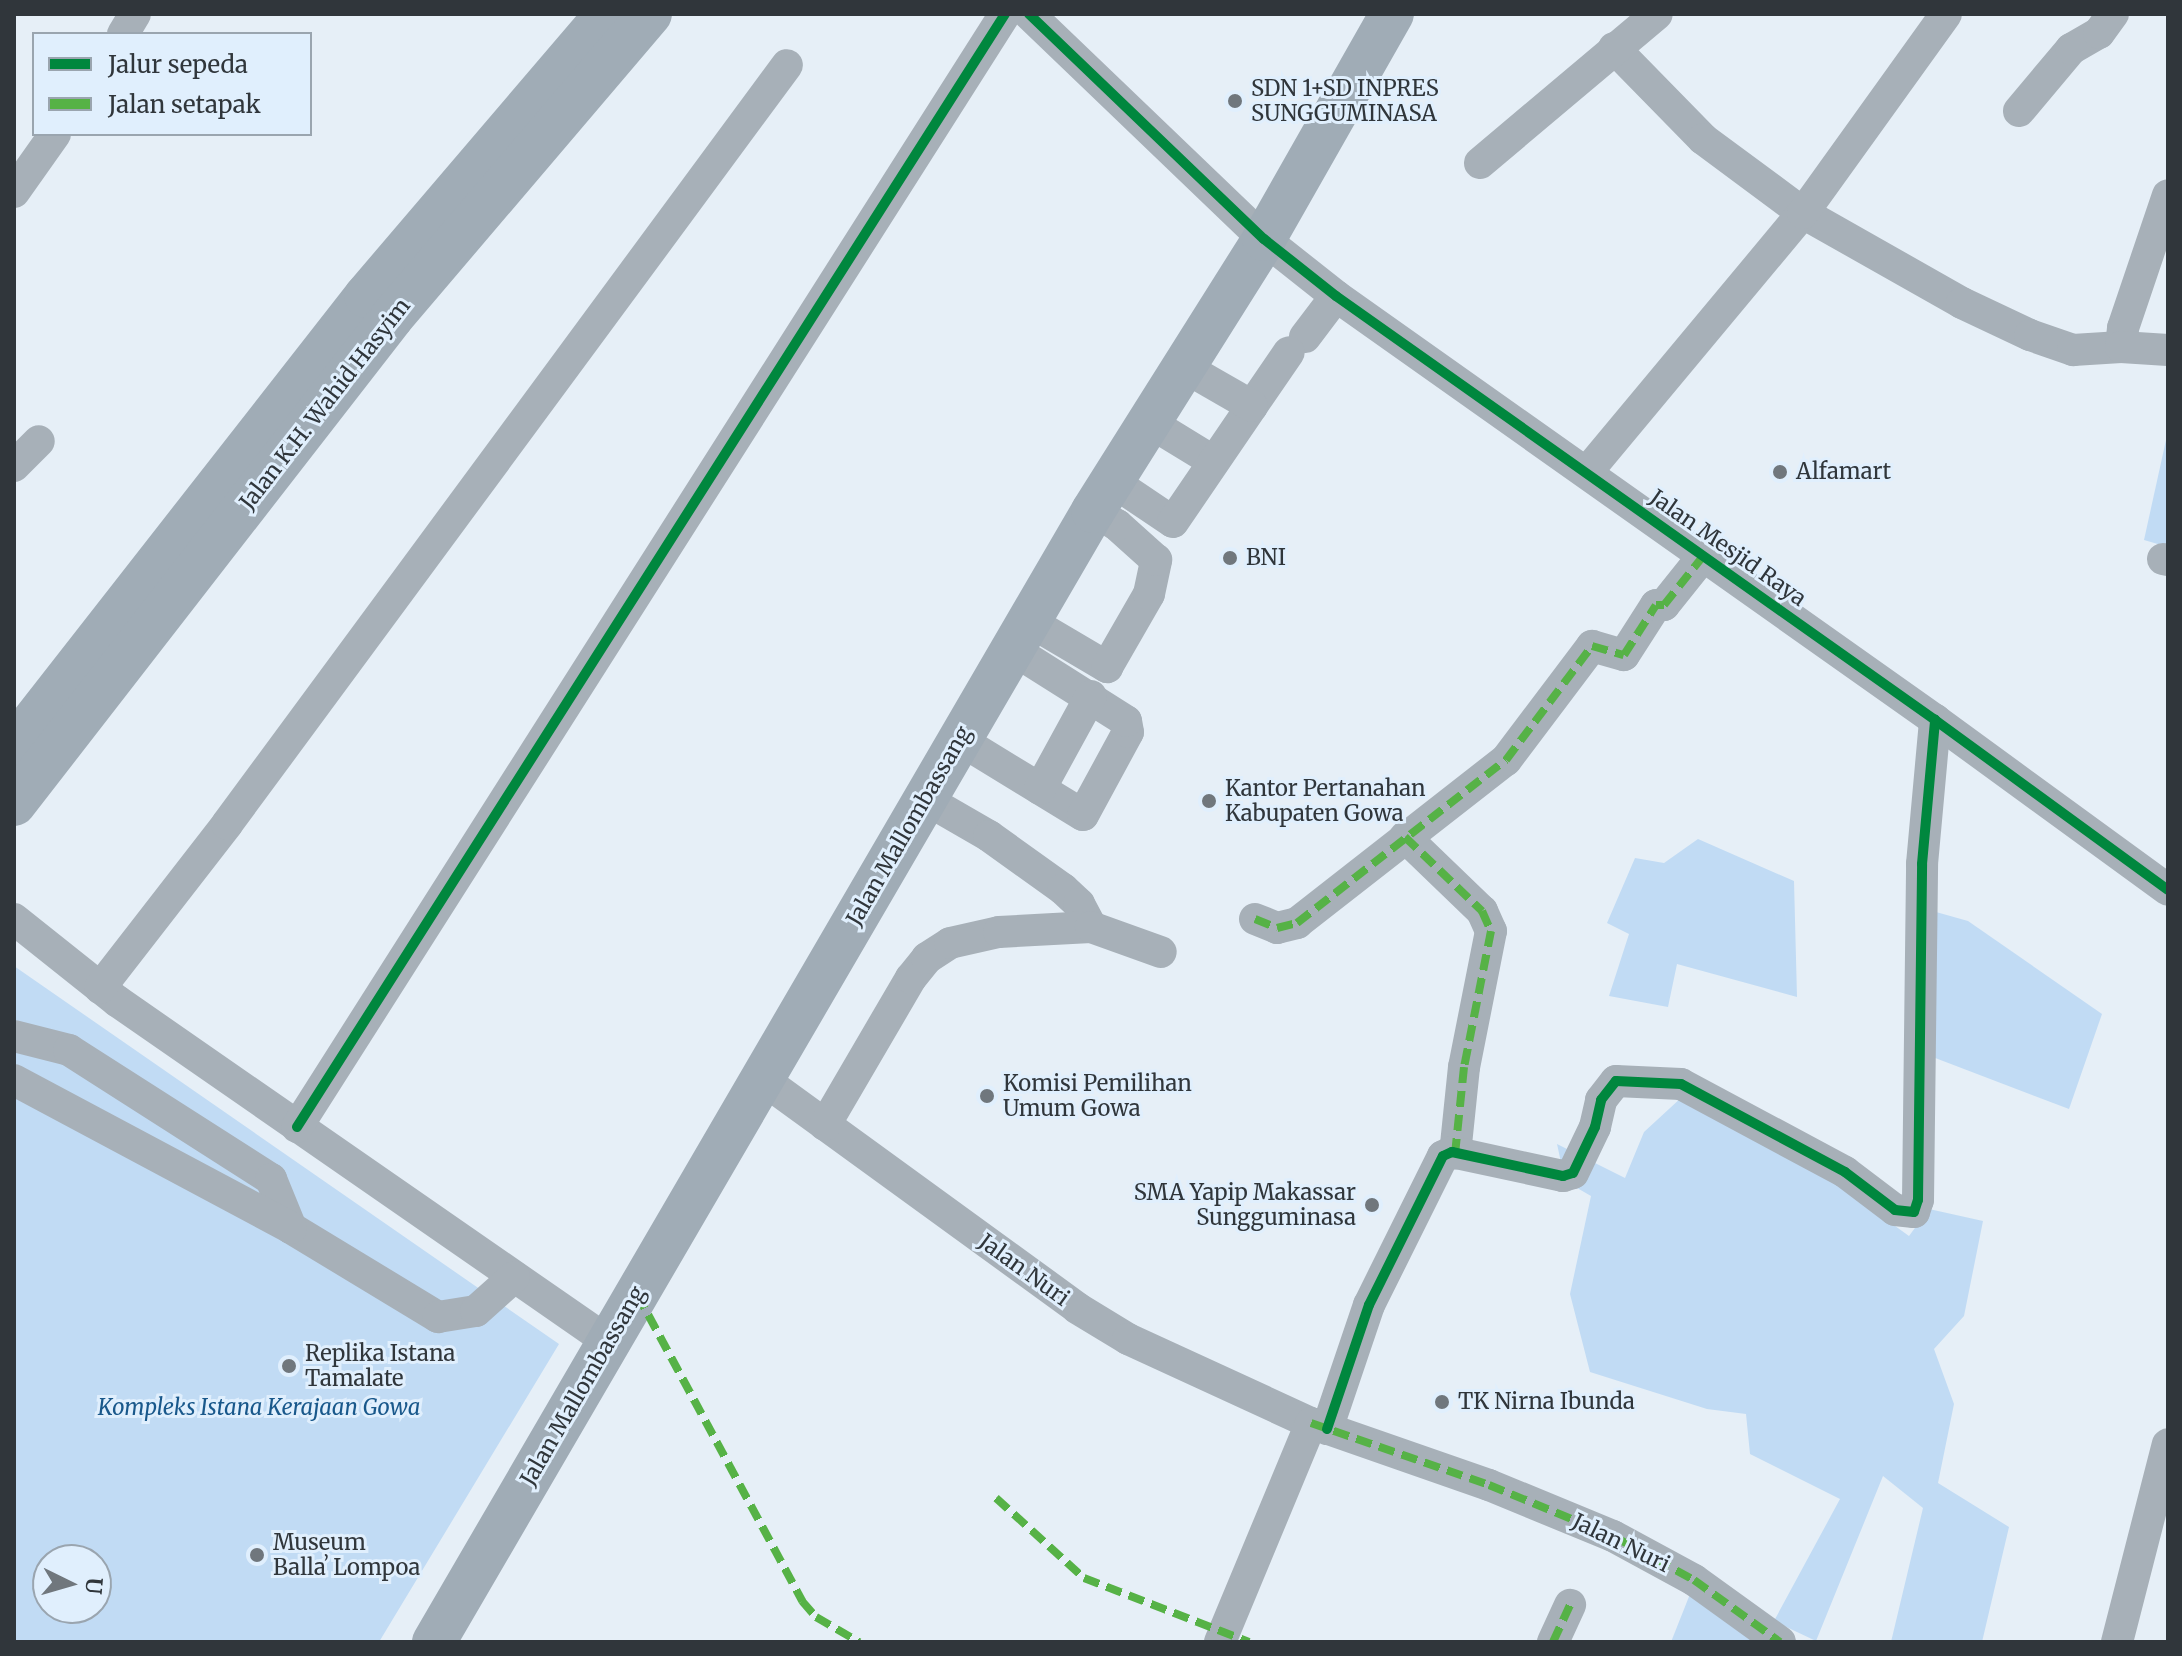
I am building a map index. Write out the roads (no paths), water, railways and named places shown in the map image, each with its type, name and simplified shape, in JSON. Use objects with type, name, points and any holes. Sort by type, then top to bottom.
[{"type":"highway","name":"Jalan K.H. Wahid Hasyim","points":[[14,746],[366,296],[607,14]]},
{"type":"highway","name":"Jalan K.H. Wahid Hasyim","points":[[14,804],[392,317],[650,14]]},
{"type":"highway","name":"Jalan Mallombassang","points":[[434,1642],[761,1078],[949,813],[972,747],[1031,642],[1119,512],[1162,430],[1223,389],[1264,239],[1392,14]]},
{"type":"street","points":[[124,32],[135,14]]},
{"type":"street","points":[[297,1127],[1005,14]]},
{"type":"street","name":"Jalan Mesjid Raya","points":[[1029,14],[1264,239],[1336,296],[1704,555],[2168,890]]},
{"type":"street","points":[[1480,163],[1657,14]]},
{"type":"street","points":[[1587,472],[1803,213],[1946,14]]},
{"type":"street","points":[[2019,111],[2071,49],[2099,33],[2113,14]]},
{"type":"street","points":[[1614,48],[1703,139],[1803,213],[1962,303],[2030,335],[2073,350],[2121,347],[2168,350]]},
{"type":"street","points":[[100,988],[227,824],[787,65]]},
{"type":"street","points":[[14,192],[54,136]]},
{"type":"street","points":[[2121,347],[2123,328],[2168,195]]},
{"type":"street","points":[[1119,512],[1162,514],[1173,522],[1208,458],[1223,389],[1297,345],[1336,296]]},
{"type":"street","points":[[1162,430],[1208,458]]},
{"type":"street","points":[[14,466],[39,441]]},
{"type":"street","points":[[1031,642],[1082,652],[1107,667],[1149,594],[1156,560],[1119,512]]},
{"type":"street","points":[[1255,919],[1277,928],[1297,923],[1506,760],[1592,646],[1624,655],[1656,605],[1664,605],[1704,555]]},
{"type":"street","points":[[972,747],[1083,815],[1129,729],[1123,718],[1080,691],[1031,642]]},
{"type":"street","points":[[1027,780],[1080,691]]},
{"type":"street","points":[[1220,1642],[1319,1426],[1369,1305],[1439,1163],[1448,1152],[1563,1176],[1573,1173],[1595,1127],[1601,1100],[1616,1081],[1681,1084],[1845,1172],[1895,1210],[1914,1212],[1918,1200],[1922,864],[1935,720]]},
{"type":"street","points":[[949,813],[1063,889],[1079,904],[1091,927]]},
{"type":"street","points":[[1405,837],[1482,911],[1491,931],[1464,1067],[1455,1154]]},
{"type":"street","points":[[14,919],[100,988],[609,1342]]},
{"type":"street","points":[[825,1125],[911,978],[927,958],[950,943],[999,932],[1091,927],[1161,952]]},
{"type":"street","points":[[14,1036],[69,1050],[271,1179],[291,1228]]},
{"type":"street","name":"Jalan Nuri","points":[[761,1078],[1077,1308],[1128,1339],[1319,1426],[1489,1485],[1613,1536],[1694,1580],[1780,1642]]},
{"type":"street","points":[[14,1080],[291,1228],[438,1317],[476,1311],[514,1277]]},
{"type":"street","points":[[2117,1642],[2168,1444]]},
{"type":"street","points":[[1553,1642],[1570,1605]]},
{"type":"place","name":"SDN 1+SD INPRES SUNGGUMINASA","points":[[1235,101]]},
{"type":"place","name":"Alfamart","points":[[1780,472]]},
{"type":"place","name":"BNI","points":[[1230,558]]},
{"type":"place","name":"Kantor Pertanahan Kabupaten Gowa","points":[[1209,801]]},
{"type":"place","name":"Komisi Pemilihan Umum Gowa","points":[[987,1096]]},
{"type":"place","name":"SMA Yapip Makassar Sungguminasa","points":[[1372,1205]]},
{"type":"place","name":"Replika Istana Tamalate","points":[[289,1366]]},
{"type":"place","name":"TK Nirna Ibunda","points":[[1442,1402]]},
{"type":"place","name":"Museum Ballaʼ Lompoa","points":[[257,1555]]},
{"type":"park label","name":"Kompleks Istana Kerajaan Gowa","points":[[259,1408]]}]
